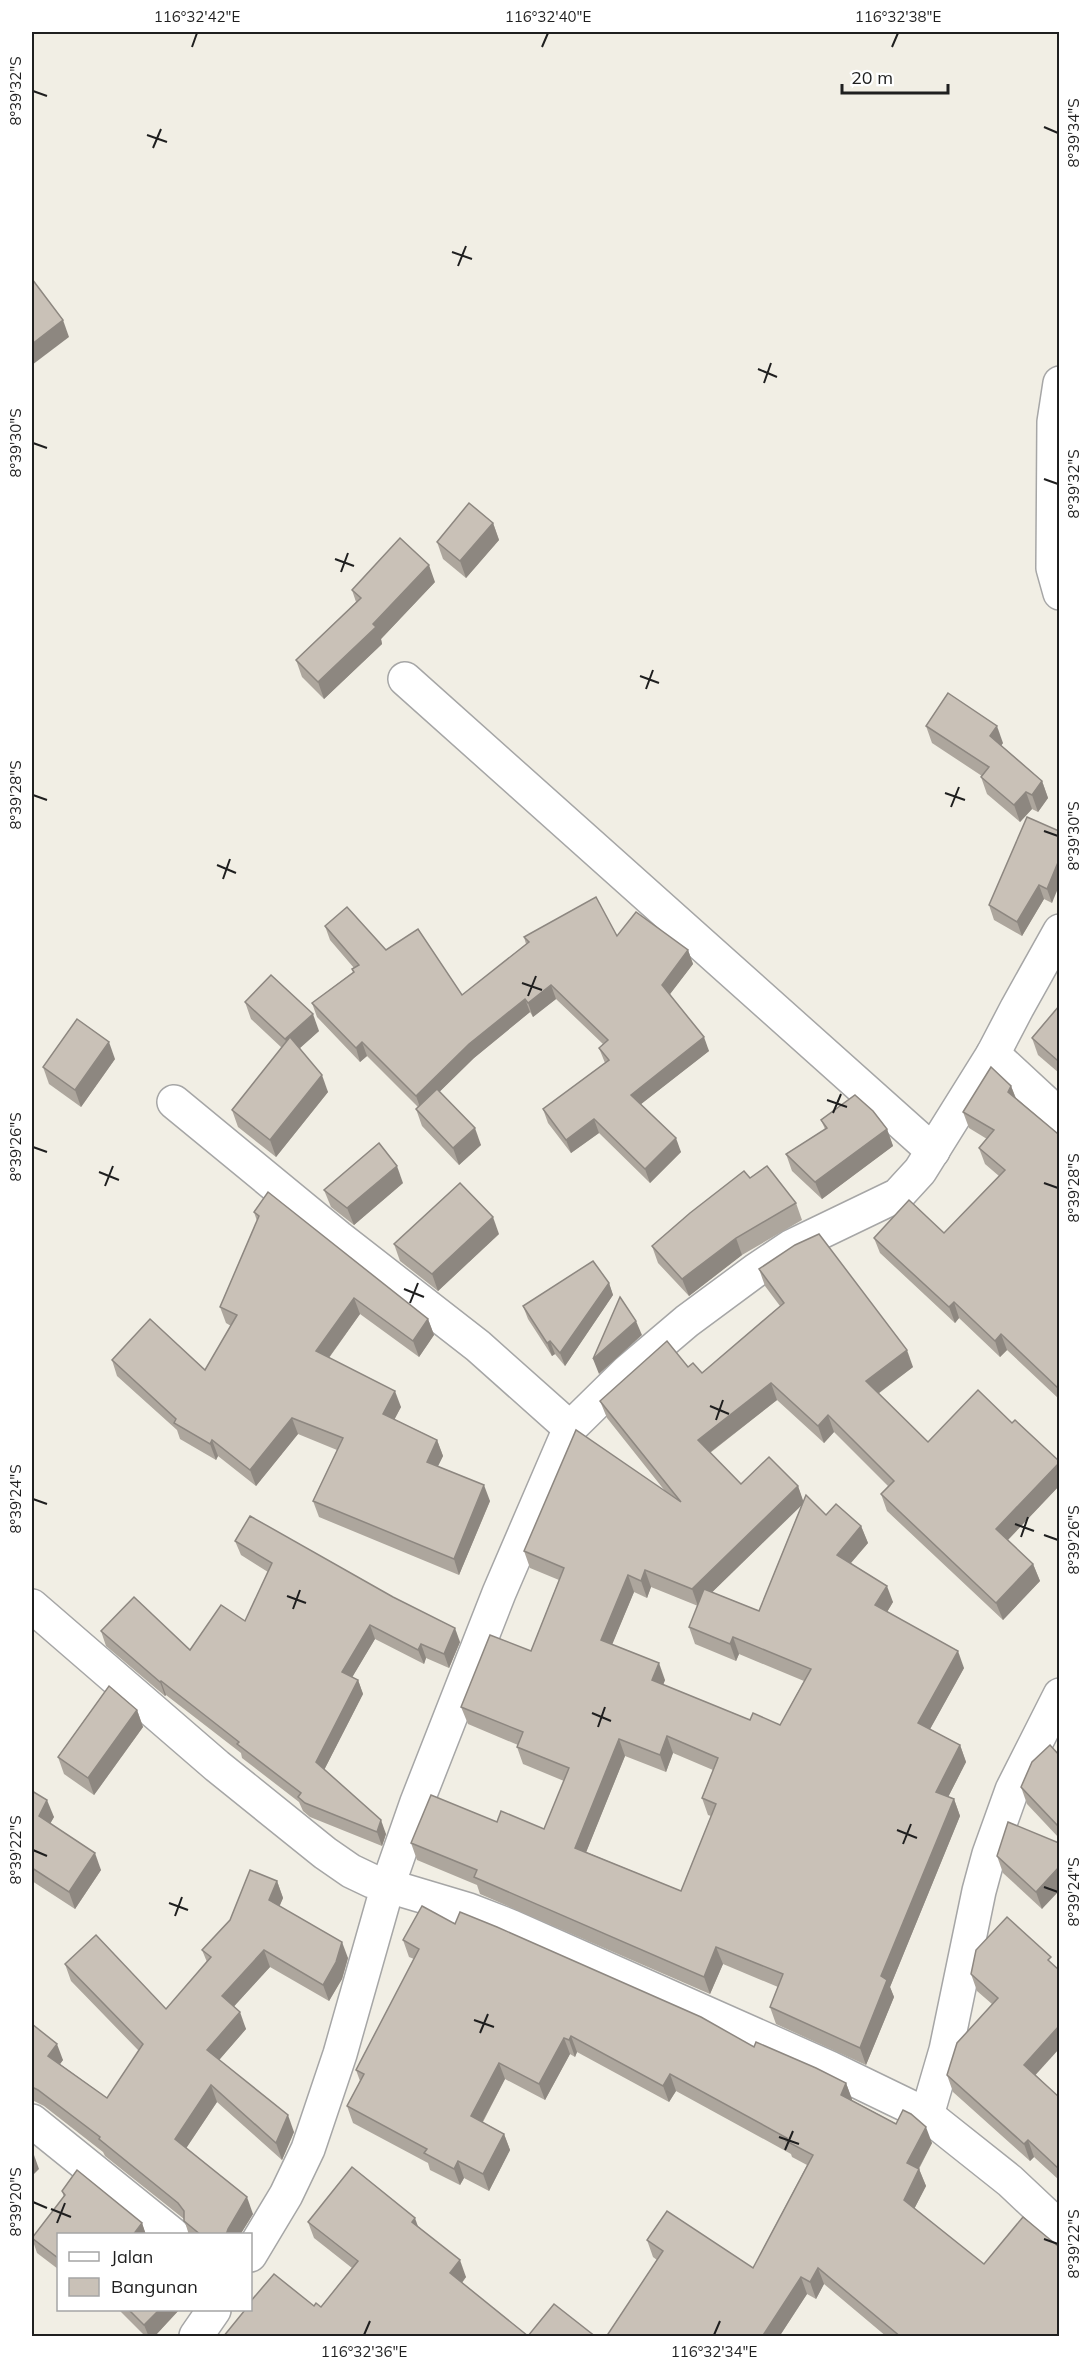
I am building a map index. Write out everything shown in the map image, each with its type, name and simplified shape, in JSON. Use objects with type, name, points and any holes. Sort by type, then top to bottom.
[{"type":"street","points":[[1059,383],[1053,422],[1053,568],[1059,593]]},
{"type":"street","points":[[405,679],[933,1151]]},
{"type":"street","points":[[252,2252],[286,2195],[308,2149],[339,2054],[388,1885],[475,1651],[570,1428],[628,1371],[687,1321],[792,1246],[898,1195],[920,1171],[993,1054],[1059,931]]},
{"type":"street","points":[[993,1054],[1059,1116]]},
{"type":"street","points":[[174,1102],[338,1237],[478,1346],[570,1428]]},
{"type":"street","points":[[32,1606],[217,1766],[325,1853],[372,1881],[469,1910],[510,1926],[830,2068],[927,2115],[1010,2181],[1059,2228]]},
{"type":"street","points":[[927,2115],[946,2050],[989,1854],[1012,1790],[1059,1695]]},
{"type":"street","points":[[32,2121],[170,2233]]},
{"type":"street","points":[[196,2337],[213,2311]]},
{"type":"building","points":[[32,279],[63,320],[32,344]]},
{"type":"building","points":[[469,503],[493,523],[460,561],[437,542]]},
{"type":"building","points":[[400,538],[429,565],[373,624],[376,627],[318,682],[296,660],[361,598],[352,590]]},
{"type":"building","points":[[948,693],[997,726],[990,736],[1042,781],[1032,795],[1026,792],[1014,805],[981,777],[989,767],[926,726]]},
{"type":"building","points":[[1027,817],[1059,831],[1059,860],[1047,889],[1039,885],[1017,922],[989,905]]},
{"type":"building","points":[[596,897],[617,936],[636,912],[688,950],[662,985],[704,1037],[631,1095],[676,1138],[645,1169],[594,1119],[566,1140],[543,1109],[609,1060],[599,1048],[608,1040],[551,985],[528,1003],[525,999],[469,1044],[416,1096],[362,1042],[356,1048],[312,1003],[354,972],[352,969],[359,965],[325,926],[347,907],[386,950],[418,929],[462,995],[529,942],[524,937]]},
{"type":"building","points":[[271,975],[313,1014],[285,1039],[245,1002]]},
{"type":"building","points":[[1059,1006],[1059,1058],[1057,1060],[1032,1038]]},
{"type":"building","points":[[77,1019],[109,1042],[75,1090],[43,1067]]},
{"type":"building","points":[[290,1037],[322,1075],[270,1140],[232,1110]]},
{"type":"building","points":[[991,1067],[1011,1086],[1008,1092],[1057,1133],[1059,1131],[1059,1389],[1001,1334],[995,1341],[954,1302],[949,1307],[874,1238],[909,1200],[944,1233],[1005,1170],[979,1148],[994,1130],[963,1112]]},
{"type":"building","points":[[437,1089],[475,1128],[453,1148],[416,1109]]},
{"type":"building","points":[[855,1095],[873,1111],[887,1129],[815,1182],[786,1154],[827,1128],[821,1120]]},
{"type":"building","points":[[379,1143],[397,1166],[347,1208],[324,1190]]},
{"type":"building","points":[[767,1166],[796,1203],[736,1238],[682,1279],[652,1246],[744,1171],[750,1178]]},
{"type":"building","points":[[460,1183],[493,1217],[432,1274],[394,1244]]},
{"type":"building","points":[[268,1192],[428,1319],[413,1341],[354,1298],[316,1351],[395,1391],[383,1414],[437,1440],[427,1462],[484,1485],[454,1559],[313,1501],[343,1438],[292,1418],[250,1470],[212,1440],[210,1444],[174,1423],[176,1419],[112,1360],[150,1319],[205,1370],[237,1315],[220,1307],[259,1216],[254,1212]]},
{"type":"building","points":[[819,1234],[907,1350],[866,1381],[928,1442],[978,1390],[1012,1423],[1015,1420],[1059,1461],[996,1529],[1033,1564],[996,1603],[881,1494],[894,1481],[828,1415],[818,1426],[771,1383],[698,1440],[741,1484],[769,1457],[798,1486],[692,1589],[645,1570],[641,1581],[628,1575],[601,1640],[659,1663],[652,1680],[750,1720],[753,1713],[780,1725],[811,1669],[733,1637],[730,1644],[689,1627],[704,1589],[759,1611],[806,1495],[826,1515],[836,1504],[861,1526],[837,1555],[887,1586],[875,1605],[958,1651],[918,1723],[960,1745],[936,1792],[954,1799],[881,1976],[887,1980],[860,2048],[770,2007],[783,1974],[716,1947],[704,1977],[474,1877],[477,1870],[411,1843],[431,1795],[497,1822],[501,1811],[544,1829],[569,1768],[517,1747],[523,1732],[461,1707],[490,1635],[531,1651],[564,1568],[524,1551],[576,1430],[681,1502],[600,1401],[667,1341],[688,1367],[693,1363],[702,1373],[784,1303],[759,1269],[795,1245]],"holes":[[[667,1736],[718,1758],[702,1798],[716,1804],[681,1891],[575,1848],[619,1739],[660,1755]]]},
{"type":"building","points":[[593,1261],[609,1283],[560,1353],[550,1341],[547,1343],[523,1306]]},
{"type":"building","points":[[620,1297],[636,1321],[593,1359]]},
{"type":"building","points":[[250,1516],[393,1597],[455,1628],[444,1654],[421,1644],[418,1650],[370,1625],[342,1672],[358,1680],[316,1762],[381,1820],[377,1832],[305,1803],[298,1797],[301,1793],[160,1682],[101,1631],[134,1597],[190,1650],[221,1605],[245,1621],[272,1563],[235,1541]]},
{"type":"building","points":[[109,1686],[137,1710],[88,1778],[58,1757]]},
{"type":"building","points":[[1050,1745],[1059,1755],[1059,1827],[1021,1787],[1032,1762]]},
{"type":"building","points":[[32,1791],[47,1800],[39,1816],[95,1853],[69,1892],[32,1868]]},
{"type":"building","points":[[1008,1822],[1059,1843],[1059,1867],[1036,1892],[997,1856]]},
{"type":"building","points":[[250,1870],[277,1881],[269,1900],[342,1942],[336,1962],[323,1985],[264,1950],[222,1996],[240,2012],[207,2050],[288,2115],[276,2143],[211,2085],[175,2139],[247,2197],[227,2233],[199,2233],[184,2221],[184,2211],[178,2203],[99,2139],[100,2137],[32,2087],[32,2024],[57,2044],[48,2056],[107,2098],[143,2044],[65,1964],[96,1935],[166,2009],[211,1957],[202,1950],[230,1920]]},
{"type":"building","points":[[422,1906],[455,1924],[460,1912],[497,1927],[701,2017],[754,2047],[756,2042],[816,2068],[846,2083],[841,2095],[896,2124],[903,2110],[911,2114],[926,2127],[907,2163],[919,2169],[904,2200],[984,2264],[1023,2217],[1059,2247],[1059,2337],[901,2337],[818,2268],[810,2282],[801,2277],[762,2337],[606,2337],[663,2251],[647,2240],[667,2211],[753,2268],[813,2155],[786,2141],[787,2138],[670,2074],[663,2086],[571,2036],[569,2040],[564,2038],[539,2084],[499,2063],[471,2116],[504,2134],[483,2174],[458,2161],[454,2169],[424,2153],[427,2149],[347,2106],[364,2074],[356,2070],[419,1949],[403,1940]]},
{"type":"building","points":[[1007,1917],[1051,1957],[1048,1960],[1059,1970],[1059,2026],[1024,2065],[1059,2097],[1059,2169],[1028,2140],[1024,2144],[947,2075],[957,2043],[998,1998],[971,1974],[976,1950]]},
{"type":"building","points":[[352,2167],[415,2218],[412,2222],[460,2260],[450,2273],[528,2336],[554,2304],[596,2337],[223,2337],[244,2311],[252,2311],[252,2300],[274,2274],[314,2306],[316,2303],[321,2307],[358,2261],[308,2222]]},
{"type":"building","points":[[77,2170],[142,2223],[134,2233],[57,2233],[57,2257],[32,2238],[65,2195],[62,2191]]},
{"type":"building","points":[[130,2311],[158,2311],[144,2325]]}]
